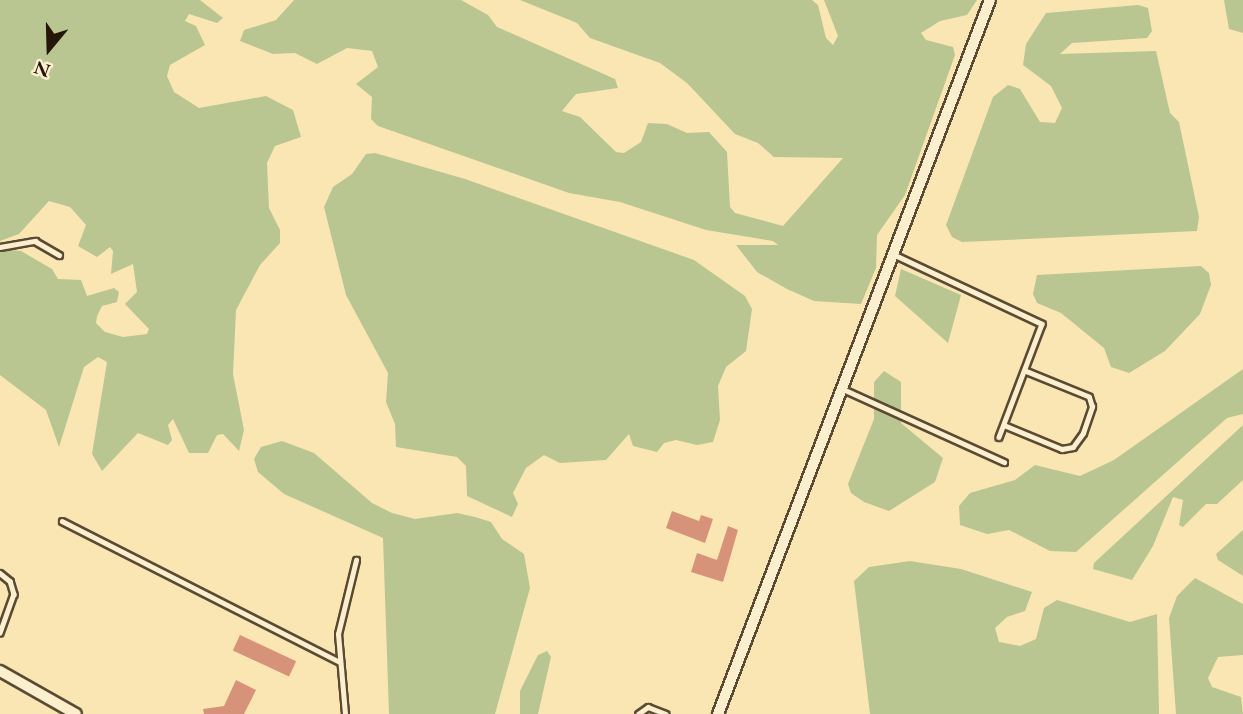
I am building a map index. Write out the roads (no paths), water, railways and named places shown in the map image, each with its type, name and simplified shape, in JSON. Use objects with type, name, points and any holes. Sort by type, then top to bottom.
[{"type":"street","points":[[718,714],[895,256],[990,0]]},
{"type":"street","points":[[0,671],[76,714]]},
{"type":"lane","points":[[0,247],[35,241],[59,255]]},
{"type":"lane","points":[[895,256],[1041,321],[1042,328],[999,436]]},
{"type":"lane","points":[[1003,425],[1062,449],[1073,447],[1083,433],[1092,407],[1089,397],[1025,371]]},
{"type":"lane","points":[[843,389],[1004,463]]},
{"type":"lane","points":[[62,521],[214,594],[340,662]]},
{"type":"lane","points":[[345,714],[338,634],[356,560]]},
{"type":"lane","points":[[0,573],[10,581],[14,594],[0,633]]},
{"type":"lane","points":[[638,714],[648,707],[666,714]]}]
